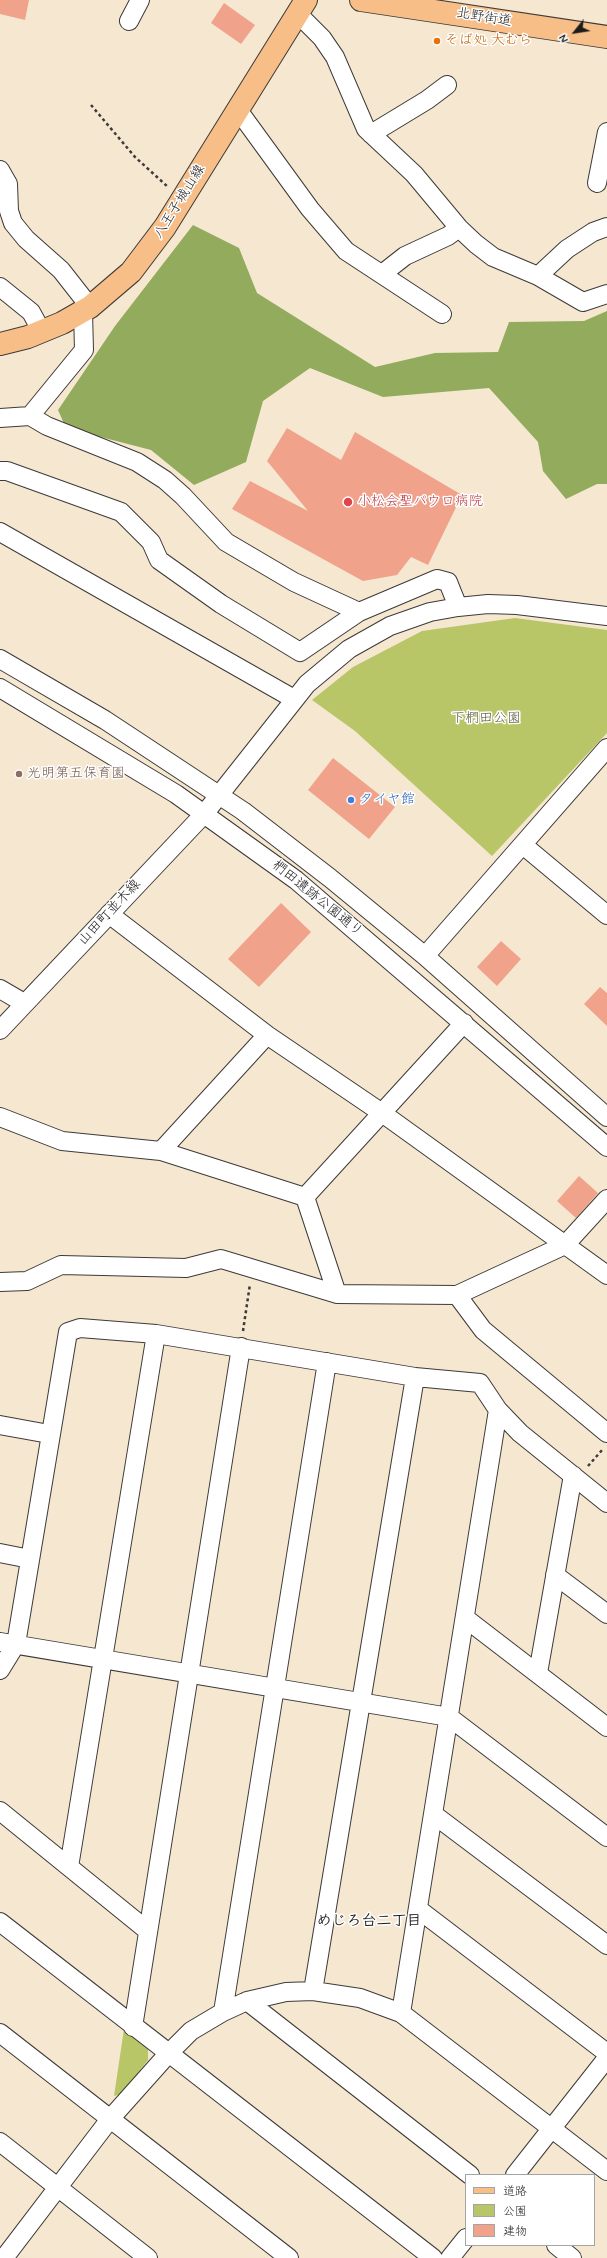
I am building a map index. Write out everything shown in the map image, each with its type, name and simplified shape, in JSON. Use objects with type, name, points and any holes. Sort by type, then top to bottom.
[{"type":"main road","name":"北野街道","points":[[361,0],[607,37]]},
{"type":"main road","name":"八王子城山線","points":[[0,344],[42,332],[86,309],[131,272],[149,250],[182,200],[302,7]]},
{"type":"street","points":[[129,21],[140,0]]},
{"type":"street","points":[[302,7],[335,57],[359,116],[366,129],[419,180],[459,228],[493,256],[538,276],[583,302],[607,294]]},
{"type":"street","points":[[371,134],[427,100],[447,85]]},
{"type":"street","points":[[238,110],[310,208],[346,251],[442,314]]},
{"type":"street","points":[[601,172],[607,132]]},
{"type":"street","points":[[0,170],[8,184],[9,211],[13,223],[26,239],[61,270],[86,309],[84,350],[30,416]]},
{"type":"street","points":[[538,276],[567,250],[593,232],[607,227]]},
{"type":"street","points":[[382,274],[405,256],[448,236],[459,228]]},
{"type":"street","points":[[0,287],[30,312],[42,332]]},
{"type":"street","points":[[0,418],[30,416],[47,426],[89,442],[148,469],[183,496],[226,542],[294,582],[359,612]]},
{"type":"street","points":[[0,471],[6,471],[121,512],[151,542],[159,560],[222,604],[300,652],[359,612],[437,579],[448,582],[458,607]]},
{"type":"street","points":[[0,532],[294,699]]},
{"type":"street","name":"山田町並木線","points":[[0,1030],[205,813],[220,796],[294,699],[326,666],[349,649],[376,633],[416,616],[458,607],[488,604],[517,605],[607,616]]},
{"type":"street","name":"椚田遺跡公園通り","points":[[0,660],[105,720],[220,796],[330,878],[425,956],[607,1117]]},
{"type":"street","name":"椚田遺跡公園通り","points":[[0,688],[134,768],[205,813],[296,880],[607,1147]]},
{"type":"street","points":[[425,956],[524,845],[607,748]]},
{"type":"street","points":[[524,845],[607,915]]},
{"type":"street","points":[[109,914],[267,1035],[382,1113],[607,1275]]},
{"type":"street","points":[[0,989],[24,1003]]},
{"type":"street","points":[[305,1197],[464,1023]]},
{"type":"street","points":[[162,1151],[267,1035]]},
{"type":"street","points":[[0,1117],[62,1141],[162,1151],[305,1197]]},
{"type":"street","points":[[305,1197],[336,1294]]},
{"type":"street","points":[[0,1282],[26,1281],[61,1265],[186,1268],[221,1259],[252,1270],[336,1294],[457,1295],[565,1245],[607,1199]]},
{"type":"street","points":[[457,1295],[483,1330],[607,1433]]},
{"type":"street","points":[[0,1670],[30,1559],[49,1434],[68,1332],[80,1328],[156,1334],[415,1377],[480,1383],[498,1410],[520,1433],[607,1503]]},
{"type":"street","points":[[69,1866],[156,1334]]},
{"type":"street","points":[[133,2027],[241,1347]]},
{"type":"street","points":[[222,2012],[326,1362]]},
{"type":"street","points":[[313,1991],[415,1377]]},
{"type":"street","points":[[401,2013],[466,1618],[498,1410]]},
{"type":"street","points":[[0,1426],[49,1434]]},
{"type":"street","points":[[538,1674],[555,1575],[575,1477]]},
{"type":"street","points":[[0,1553],[30,1559]]},
{"type":"street","points":[[555,1575],[607,1614]]},
{"type":"street","points":[[466,1618],[607,1727]]},
{"type":"street","points":[[8,1643],[274,1689],[449,1717],[607,1837]]},
{"type":"street","points":[[0,1811],[148,1931]]},
{"type":"street","points":[[434,1814],[607,1946]]},
{"type":"street","points":[[418,1909],[607,2053]]},
{"type":"street","points":[[0,1922],[133,2027],[432,2258]]},
{"type":"street","points":[[0,2256],[4,2258],[110,2119],[168,2054],[191,2031],[222,2012],[247,2001],[286,1992],[313,1991],[360,1998],[401,2013],[607,2172]]},
{"type":"street","points":[[247,2001],[469,2174]]},
{"type":"street","points":[[0,2033],[289,2258]]},
{"type":"street","points":[[516,2174],[607,2058]]},
{"type":"street","points":[[0,2142],[148,2258]]},
{"type":"street","points":[[450,2258],[465,2239]]},
{"type":"street","points":[[557,2246],[572,2258]]},
{"type":"path","points":[[91,105],[135,157],[182,200]]},
{"type":"path","points":[[241,1347],[252,1270]]},
{"type":"path","points":[[575,1477],[607,1444]]},
{"type":"green space","points":[[193,225],[239,248],[257,293],[375,367],[435,353],[498,352],[509,322],[584,321],[607,311],[607,484],[597,484],[566,499],[543,471],[538,442],[489,388],[383,397],[310,368],[263,401],[246,462],[194,485],[151,450],[66,428],[58,410],[115,326]]},
{"type":"green space","name":"下椚田公園","points":[[515,618],[607,630],[607,733],[492,856],[355,731],[312,700],[353,667],[422,631]]},
{"type":"green space","points":[[124,2029],[148,2048],[148,2060],[122,2094],[114,2096]]},
{"type":"building","points":[[0,0],[29,0],[25,20],[0,14]]},
{"type":"building","points":[[224,3],[255,25],[241,44],[211,23]]},
{"type":"building","name":"小松会聖パウロ病院","points":[[287,428],[341,460],[355,432],[462,495],[428,565],[411,557],[397,575],[363,581],[232,509],[250,481],[308,511],[267,461]]},
{"type":"building","points":[[333,758],[395,807],[369,839],[308,790]]},
{"type":"building","points":[[281,903],[311,932],[259,987],[228,959]]},
{"type":"building","points":[[501,941],[521,959],[497,986],[477,967]]},
{"type":"building","points":[[600,987],[607,993],[607,1026],[584,1004]]},
{"type":"building","points":[[579,1176],[598,1193],[576,1218],[557,1201]]},
{"type":"place","name":"そば処 大むら","points":[[437,41]]},
{"type":"place","name":"小松会聖パウロ病院","points":[[348,502]]},
{"type":"place","name":"光明第五保育園","points":[[19,774]]},
{"type":"place","name":"タイヤ館","points":[[351,800]]},
{"type":"district","name":"めじろ台二丁目","points":[[369,1922]]}]
